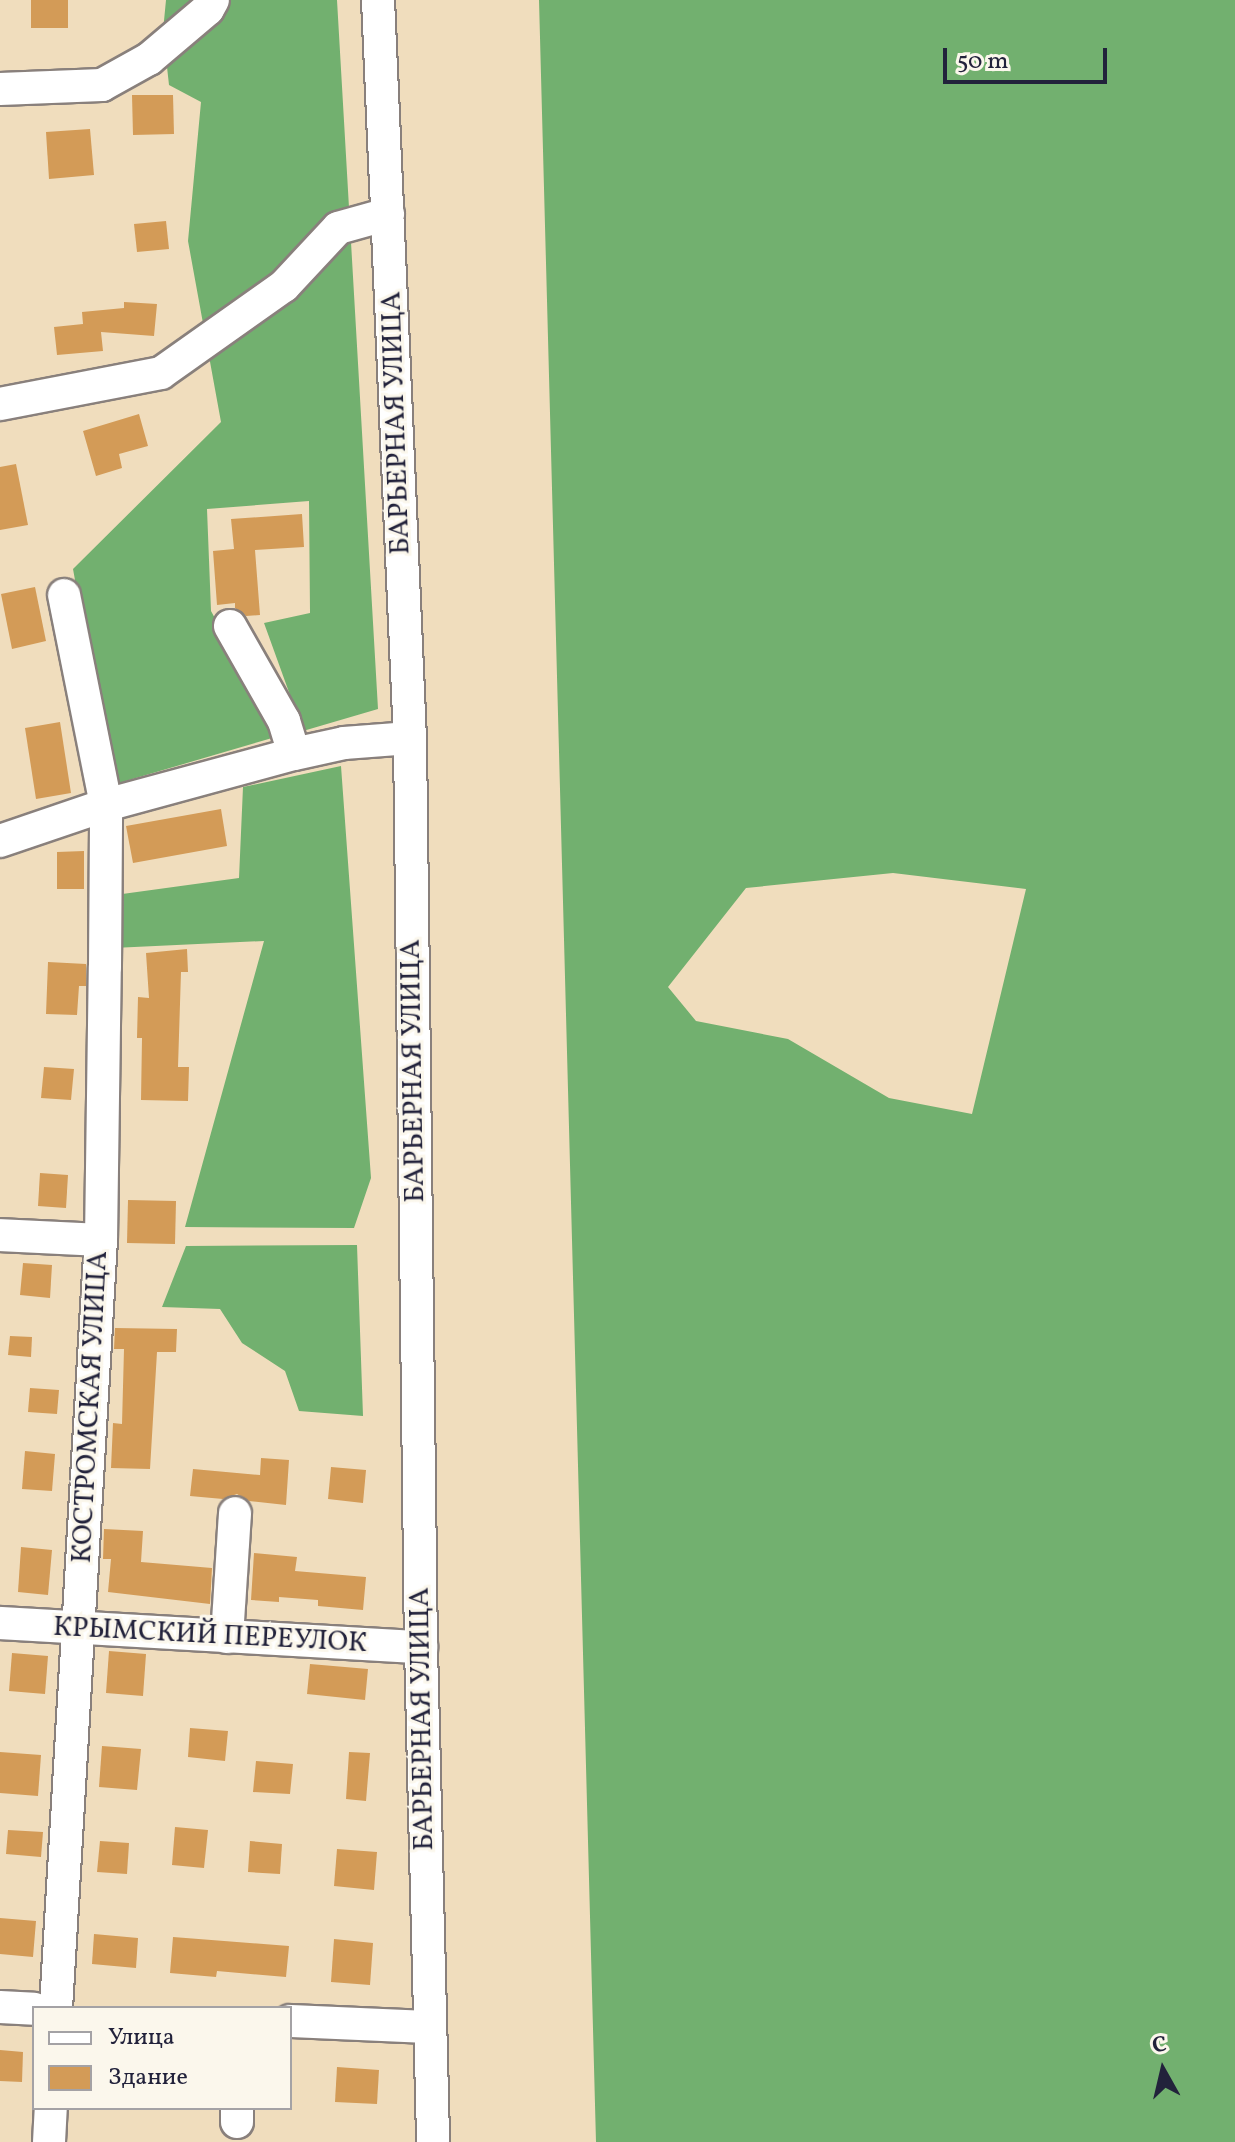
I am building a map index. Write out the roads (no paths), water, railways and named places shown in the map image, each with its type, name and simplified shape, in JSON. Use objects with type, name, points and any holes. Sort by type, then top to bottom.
[{"type":"street","points":[[0,89],[102,85],[149,59],[208,9],[213,0]]},
{"type":"street","name":"БАРЬЕРНАЯ УЛИЦА","points":[[378,0],[410,738],[421,1647],[433,2142]]},
{"type":"street","points":[[0,404],[161,373],[284,286],[338,228],[388,214]]},
{"type":"street","name":"КОСТРОМСКАЯ УЛИЦА","points":[[56,2006],[101,1240],[106,805],[64,595]]},
{"type":"street","points":[[230,626],[284,721],[294,754]]},
{"type":"street","points":[[0,841],[106,805],[294,754],[344,743],[410,738]]},
{"type":"street","points":[[0,1235],[101,1240]]},
{"type":"street","points":[[227,1637],[235,1513]]},
{"type":"street","name":"КРЫМСКИЙ ПЕРЕУЛОК","points":[[0,1623],[421,1647]]},
{"type":"street","points":[[0,2007],[32,2009]]},
{"type":"street","points":[[292,2021],[429,2027]]},
{"type":"street","points":[[49,2142],[51,2110]]}]
